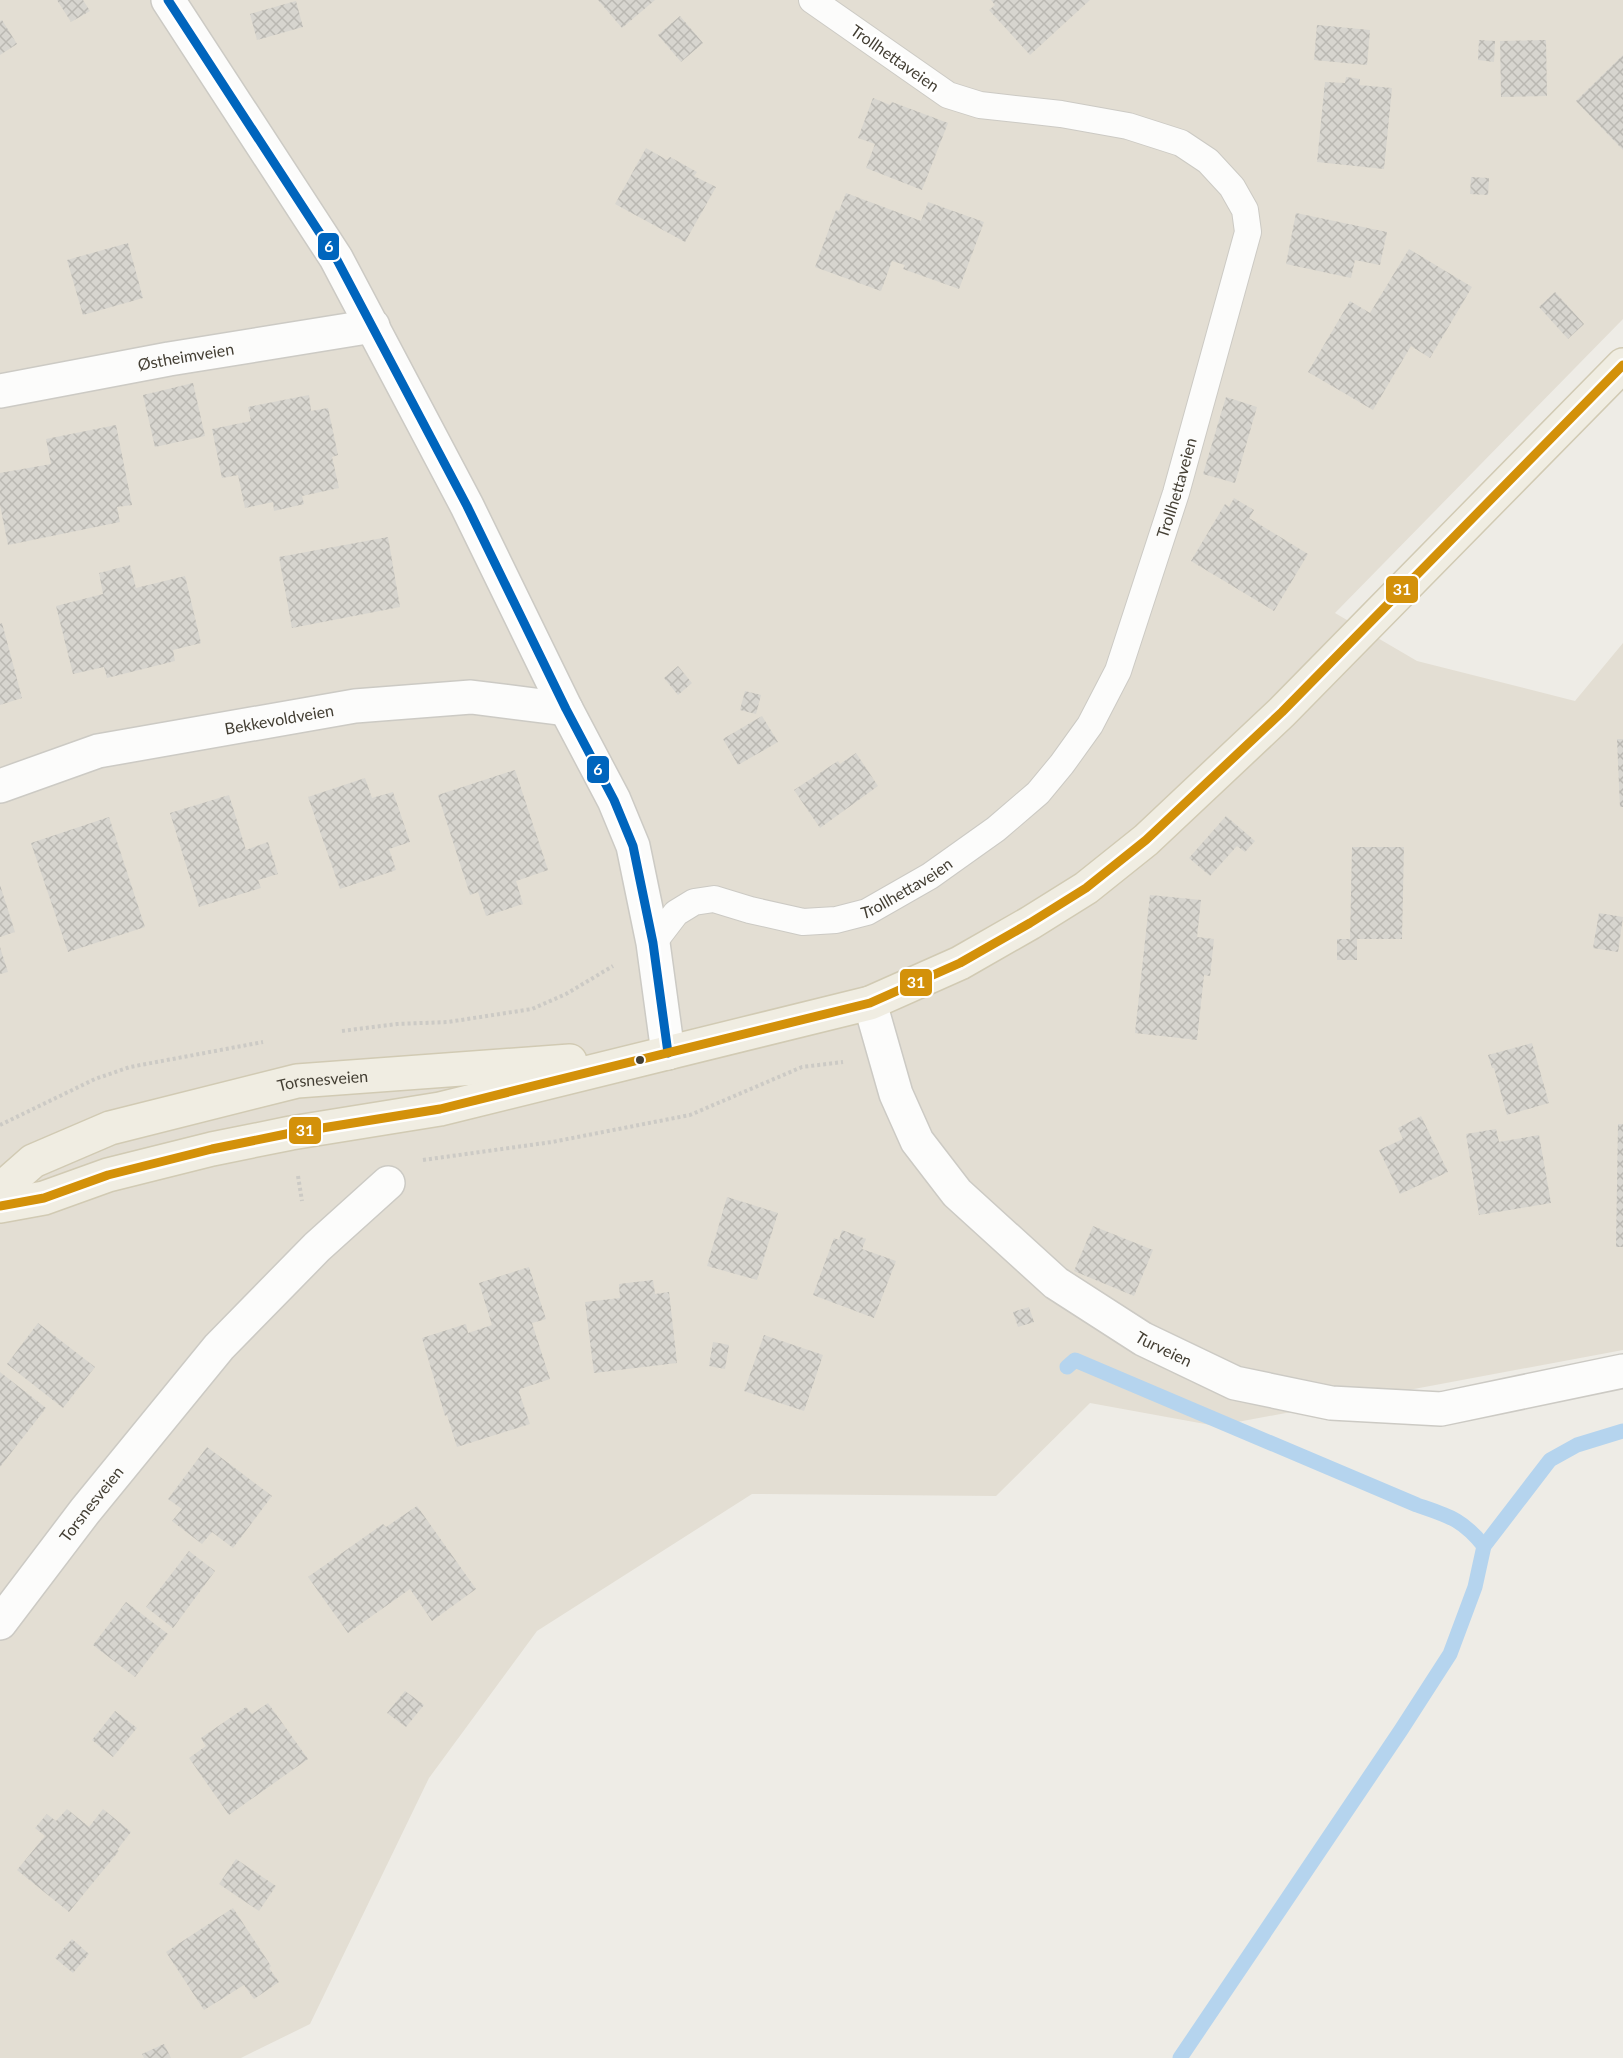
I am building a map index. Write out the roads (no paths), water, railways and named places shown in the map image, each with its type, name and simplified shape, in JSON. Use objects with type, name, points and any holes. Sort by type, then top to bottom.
[{"type":"main road","name":"Torsnesveien","points":[[0,1206],[44,1198],[108,1175],[212,1149],[291,1132],[440,1109],[870,1004],[960,963],[1086,888],[1146,840],[1282,712],[1623,365]]},
{"type":"main road","name":"Torsnesveien","points":[[0,1190],[33,1161],[110,1128],[297,1081],[668,1053]]},
{"type":"street","points":[[168,0],[336,258],[467,506],[566,709],[614,800],[633,846],[652,943],[668,1053]]},
{"type":"street","name":"Østheimveien","points":[[0,392],[169,359],[373,326]]},
{"type":"street","name":"Bekkevoldveien","points":[[0,786],[98,751],[355,706],[471,697],[566,709]]},
{"type":"street","name":"Turveien","points":[[870,1004],[896,1094],[917,1141],[957,1193],[1056,1283],[1143,1339],[1235,1383],[1330,1403],[1442,1409],[1623,1371]]},
{"type":"street","name":"Torsnesveien","points":[[0,1623],[85,1511],[219,1347],[317,1247],[388,1183]]},
{"type":"lane","name":"Trollhettaveien","points":[[652,943],[676,913],[694,902],[714,900],[803,922],[836,920],[867,912],[930,876],[996,829],[1038,794],[1090,725],[1118,671],[1176,493],[1248,232],[1245,210],[1232,187],[1208,161],[1181,143],[1128,126],[1061,114],[980,105],[948,95],[812,0]]},
{"type":"waterway","points":[[1067,1367],[1075,1360],[1446,1516],[1462,1524],[1484,1546]]},
{"type":"waterway","points":[[1180,2058],[1450,1654],[1475,1587],[1484,1546],[1550,1460],[1577,1445],[1623,1431]]}]
